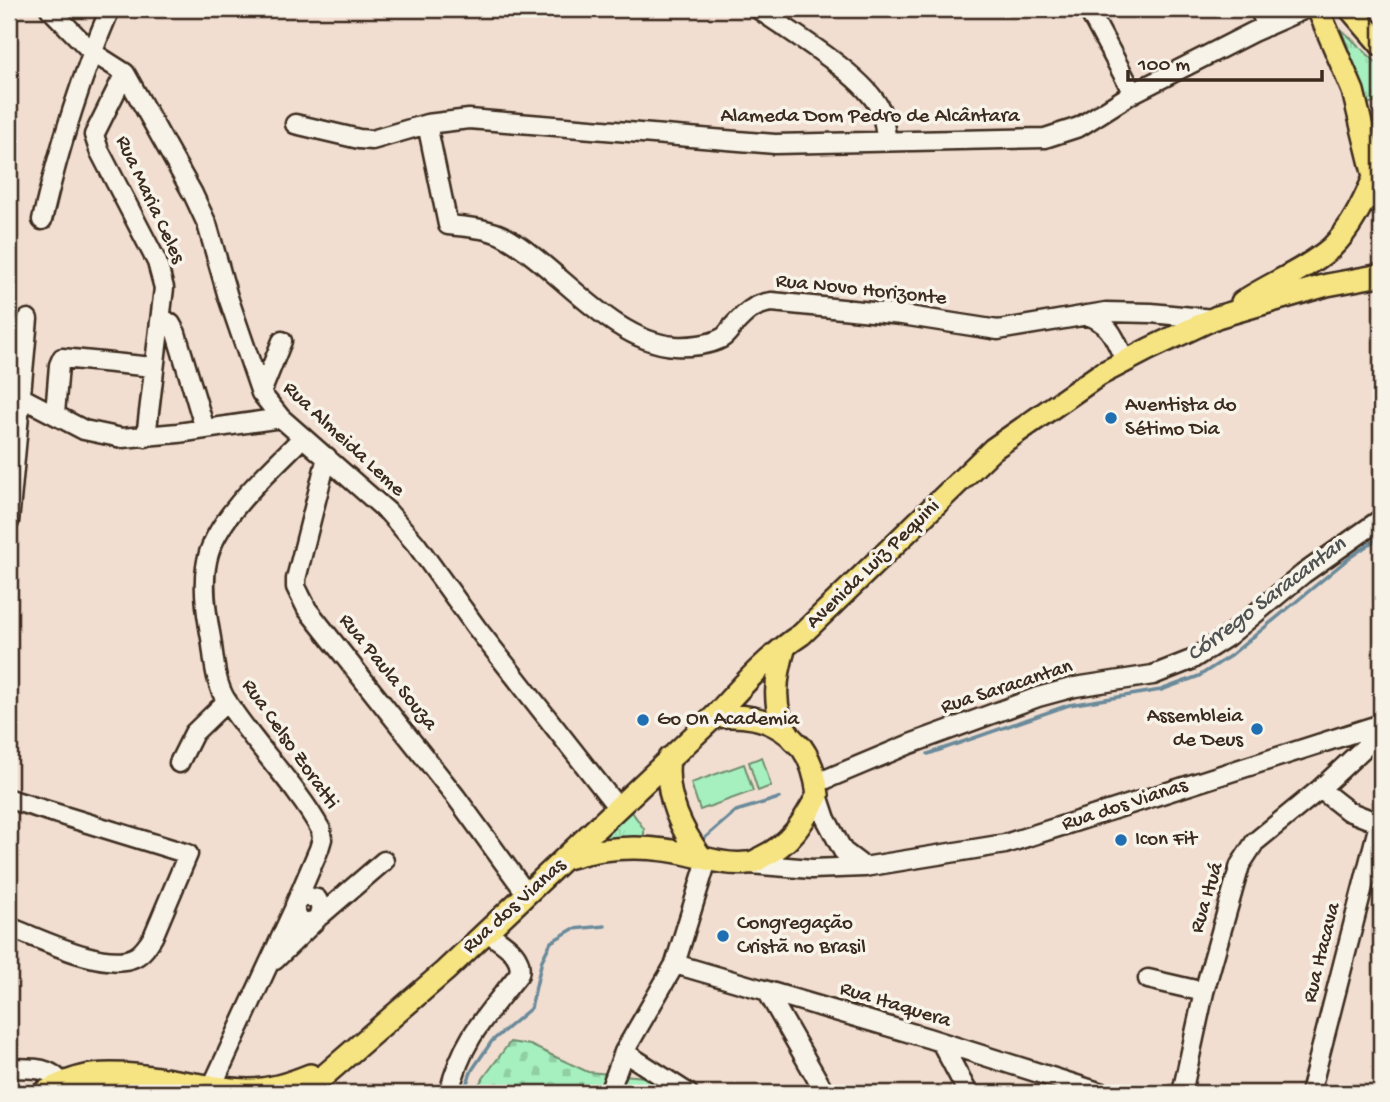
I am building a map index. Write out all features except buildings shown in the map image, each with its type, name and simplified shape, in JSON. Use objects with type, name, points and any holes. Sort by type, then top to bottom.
[{"type":"main road","points":[[1318,9],[1353,90],[1381,205]]},
{"type":"main road","points":[[1350,9],[1381,45]]},
{"type":"main road","points":[[1365,132],[1381,115]]},
{"type":"main road","name":"Avenida Luiz Pequini","points":[[565,859],[714,717],[755,672],[785,645],[802,634],[1001,442],[1099,375],[1120,351],[1166,340],[1215,318],[1316,260],[1333,246],[1357,214],[1374,178]]},
{"type":"main road","name":"Avenida Luiz Pequini","points":[[1215,318],[1342,282],[1381,275]]},
{"type":"main road","points":[[1342,282],[1381,288]]},
{"type":"main road","points":[[785,645],[775,681],[779,710],[789,735]]},
{"type":"main road","points":[[714,717],[743,716],[775,725],[802,749],[812,767],[818,789],[801,826],[790,839],[749,864]]},
{"type":"main road","points":[[669,758],[668,782],[675,813],[683,831],[704,858]]},
{"type":"main road","name":"Rua dos Vianas","points":[[295,1093],[318,1081],[332,1069],[445,971],[565,859],[600,849],[628,847],[749,864]]},
{"type":"main road","name":"Rua dos Vianas","points":[[43,1093],[66,1088],[92,1075],[211,1090],[265,1089],[332,1069]]},
{"type":"main road","points":[[88,1093],[121,1093]]},
{"type":"street","name":"Rua Almeida Leme","points":[[50,9],[96,54],[121,70],[193,194],[207,224],[228,297],[261,393],[281,418],[402,528],[618,808]]},
{"type":"street","points":[[42,220],[61,145],[110,9]]},
{"type":"street","points":[[758,9],[847,72],[871,96],[880,109],[887,141]]},
{"type":"street","points":[[1088,9],[1133,93]]},
{"type":"street","points":[[1259,9],[1267,26]]},
{"type":"street","name":"Alameda Dom Pedro de Alcântara","points":[[295,124],[372,140],[427,124],[468,119],[775,144],[1045,138],[1079,127],[1133,93],[1305,9]]},
{"type":"street","name":"Rua Maria Celes","points":[[121,70],[96,128],[95,142],[157,262],[164,288],[146,437]]},
{"type":"street","name":"Rua Novo Horizonte","points":[[427,124],[448,225],[504,237],[530,254],[588,303],[636,335],[658,343],[675,346],[696,345],[722,338],[751,307],[772,302],[902,315],[998,330],[1115,312],[1215,318]]},
{"type":"street","points":[[1120,351],[1119,327],[1139,314],[1150,313],[1162,322],[1166,340]]},
{"type":"street","points":[[1086,315],[1104,323],[1120,351]]},
{"type":"street","points":[[161,317],[171,324],[176,333],[205,429]]},
{"type":"street","points":[[9,522],[15,470],[13,440],[28,318]]},
{"type":"street","points":[[261,393],[282,341]]},
{"type":"street","points":[[52,412],[62,358],[153,367]]},
{"type":"street","points":[[20,397],[85,430],[122,438],[281,418]]},
{"type":"street","name":"Rua Celso Zoratti","points":[[211,1090],[270,965],[322,839],[321,830],[227,701],[216,668],[207,619],[205,574],[209,553],[217,535],[242,500],[303,437]]},
{"type":"street","name":"Rua Paula Souza","points":[[327,457],[296,579],[300,598],[456,797],[526,893]]},
{"type":"street","name":"Rua Saracantan","points":[[818,789],[910,744],[1038,697],[1075,687],[1153,674],[1191,660],[1227,637],[1303,574],[1381,519]]},
{"type":"street","points":[[179,763],[194,733],[227,701]]},
{"type":"street","name":"Rua dos Vianas","points":[[749,864],[812,869],[864,867],[1005,844],[1381,724]]},
{"type":"street","name":"Rua Ituá","points":[[1182,1093],[1204,992],[1240,865],[1255,842],[1320,789],[1381,732]]},
{"type":"street","points":[[818,789],[826,818],[843,851],[864,867]]},
{"type":"street","points":[[1320,789],[1348,811],[1380,824]]},
{"type":"street","points":[[9,799],[188,854],[153,937],[146,948],[136,956],[125,960],[94,959],[9,927]]},
{"type":"street","name":"Rua Itacava","points":[[1310,1093],[1380,824]]},
{"type":"street","points":[[608,1093],[624,1052],[675,964],[704,858]]},
{"type":"street","points":[[270,965],[318,918],[384,861]]},
{"type":"street","points":[[296,905],[305,896],[313,897],[320,903],[318,918]]},
{"type":"street","points":[[449,1093],[463,1048],[519,974],[519,960],[514,953],[486,931]]},
{"type":"street","name":"Rua Itaquera","points":[[675,964],[1102,1093]]},
{"type":"street","points":[[1148,979],[1204,992]]},
{"type":"street","points":[[768,993],[825,1093]]},
{"type":"street","points":[[942,1044],[968,1093]]},
{"type":"street","points":[[624,1052],[688,1093]]},
{"type":"street","points":[[9,1068],[48,1070],[66,1088]]},
{"type":"green space","points":[[1341,29],[1381,67],[1381,99],[1368,104]]},
{"type":"green space","points":[[762,757],[771,786],[758,791],[749,762]]},
{"type":"green space","points":[[744,764],[753,791],[700,810],[691,783]]},
{"type":"green space","points":[[630,809],[644,829],[644,839],[590,845]]},
{"type":"green space","points":[[510,1042],[530,1045],[588,1072],[657,1078],[673,1093],[477,1093],[479,1084]]},
{"type":"waterway","name":"Córrego Saracantan","points":[[928,754],[1069,705],[1161,690],[1199,676],[1230,656],[1349,558],[1381,536]]},
{"type":"waterway","name":"Córrego Saracantan","points":[[700,842],[736,811],[779,798]]},
{"type":"waterway","name":"Córrego Saracantan","points":[[463,1093],[472,1070],[492,1041],[531,1008],[542,960],[551,942],[573,929],[605,926]]},
{"type":"place","name":"Aventista do Sétimo Dia","points":[[1111,418]]},
{"type":"place","name":"Go On Academia","points":[[643,720]]},
{"type":"place","name":"Assembleia de Deus","points":[[1257,729]]},
{"type":"place","name":"Icon Fit","points":[[1121,840]]},
{"type":"place","name":"Congregação Cristã no Brasil","points":[[723,936]]}]
